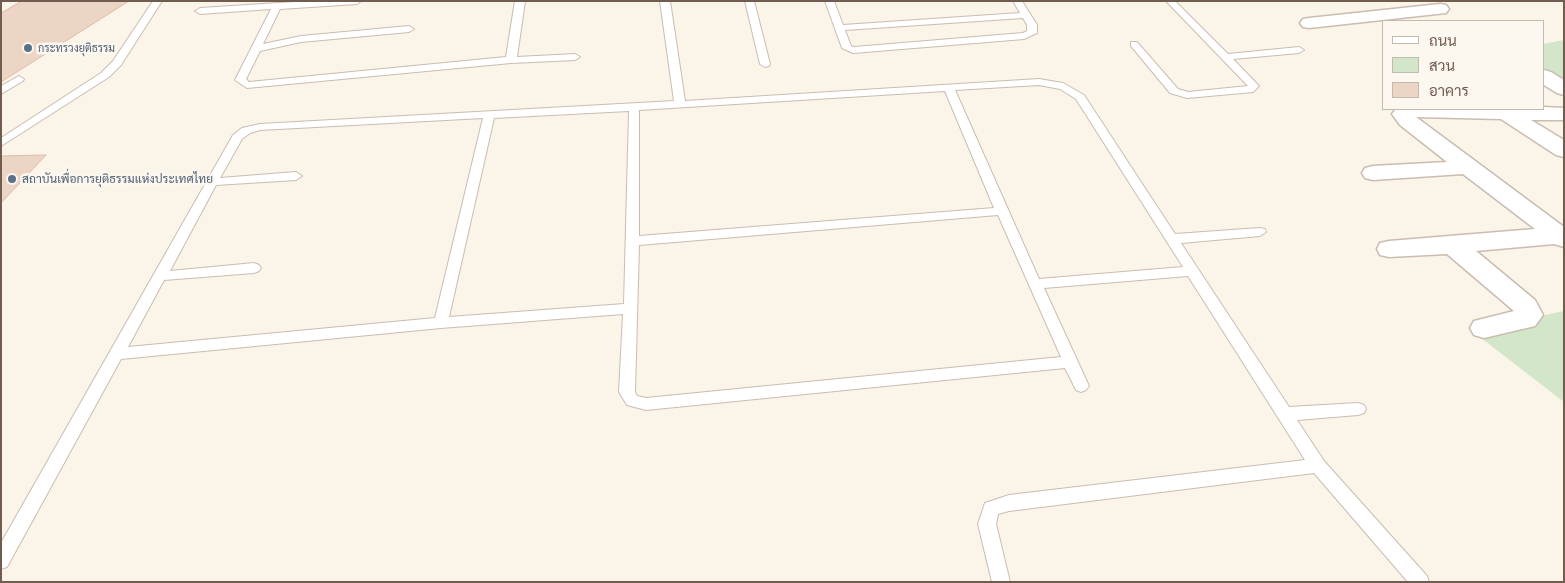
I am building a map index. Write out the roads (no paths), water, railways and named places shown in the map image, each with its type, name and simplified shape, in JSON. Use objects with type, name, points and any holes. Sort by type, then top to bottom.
[{"type":"street","points":[[1308,23],[1440,9]]},
{"type":"street","points":[[1545,77],[1564,89]]},
{"type":"street","points":[[1561,237],[1407,121],[1402,114],[1408,111],[1564,114]]},
{"type":"street","points":[[1505,113],[1564,150]]},
{"type":"street","points":[[1372,173],[1469,167]]},
{"type":"street","points":[[1389,249],[1561,237]]},
{"type":"street","points":[[1453,245],[1526,307],[1530,315],[1525,319],[1484,328]]},
{"type":"lane","points":[[1,143],[105,75],[116,63],[158,1]]},
{"type":"lane","points":[[200,11],[358,1]]},
{"type":"lane","points":[[511,60],[520,1]]},
{"type":"lane","points":[[665,1],[680,103]]},
{"type":"lane","points":[[749,1],[765,64]]},
{"type":"lane","points":[[829,1],[847,48],[852,50],[1024,36],[1032,33],[1032,25],[1017,1]]},
{"type":"lane","points":[[1134,44],[1174,91],[1187,95],[1249,90],[1254,86],[1170,1]]},
{"type":"lane","points":[[277,6],[240,80],[247,85],[511,60],[575,57]]},
{"type":"lane","points":[[839,28],[1025,15]]},
{"type":"lane","points":[[257,48],[275,46],[301,38],[409,29]]},
{"type":"lane","points":[[1225,57],[1299,50]]},
{"type":"lane","points":[[1,90],[19,79]]},
{"type":"lane","points":[[1,561],[118,354],[237,137],[246,130],[254,128],[1039,82],[1063,86],[1080,97],[1318,466],[1420,582]]},
{"type":"lane","points":[[949,88],[1081,386]]},
{"type":"lane","points":[[634,107],[633,240],[628,392],[632,401],[646,404],[1070,362]]},
{"type":"lane","points":[[441,323],[488,115]]},
{"type":"lane","points":[[212,182],[296,176]]},
{"type":"lane","points":[[633,240],[1002,211]]},
{"type":"lane","points":[[1172,238],[1260,232]]},
{"type":"lane","points":[[160,276],[254,268]]},
{"type":"lane","points":[[1036,284],[1193,271]]},
{"type":"lane","points":[[118,354],[441,323],[631,308]]},
{"type":"lane","points":[[1286,414],[1358,409]]},
{"type":"lane","points":[[1001,582],[987,524],[991,508],[1009,503],[1318,466]]},
{"type":"place","name":"กระทรวงยุติธรรม","points":[[28,48]]},
{"type":"place","name":"สถาบันเพื่อการยุติธรรมแห่งประเทศไทย","points":[[12,179]]}]
